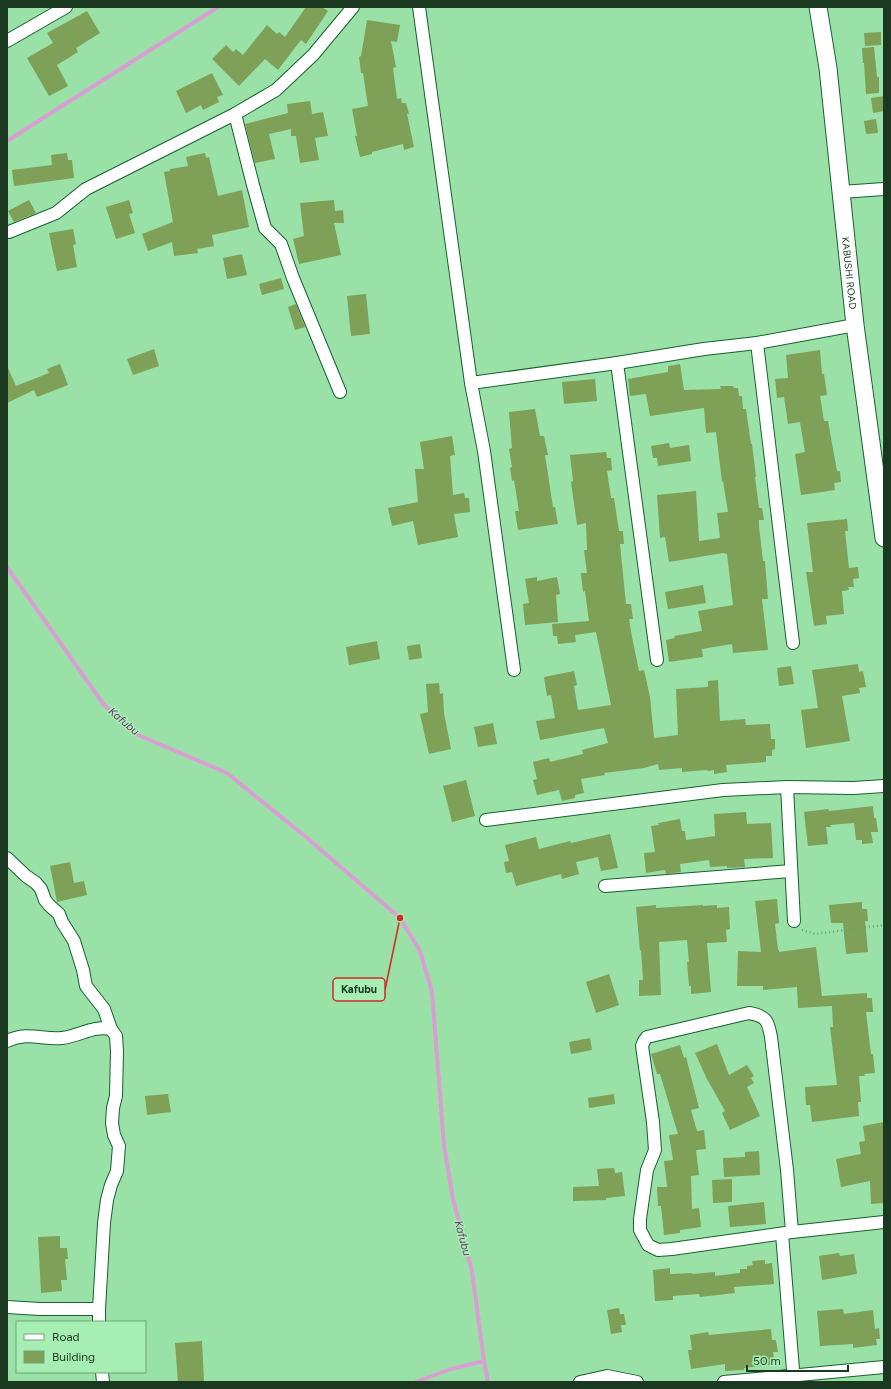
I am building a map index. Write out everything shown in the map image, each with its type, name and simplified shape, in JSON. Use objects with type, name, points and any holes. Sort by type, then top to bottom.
[{"type":"main road","name":"KABUSHI ROAD","points":[[818,7],[828,68],[855,325],[884,538]]},
{"type":"street","points":[[7,41],[66,7]]},
{"type":"street","points":[[9,232],[56,213],[86,189],[235,114],[276,90],[313,55],[352,7]]},
{"type":"street","points":[[419,7],[471,383],[484,451],[514,670]]},
{"type":"street","points":[[235,114],[265,228],[281,244],[293,278],[340,392]]},
{"type":"street","points":[[841,192],[884,189]]},
{"type":"street","points":[[471,383],[757,342],[855,325]]},
{"type":"street","points":[[757,342],[793,643]]},
{"type":"street","points":[[616,363],[657,660]]},
{"type":"street","points":[[486,820],[723,790],[787,787],[853,788],[884,786]]},
{"type":"street","points":[[787,787],[794,921]]},
{"type":"street","points":[[7,858],[26,876],[36,883],[41,889],[44,900],[59,914],[62,922],[74,941],[83,970],[86,986],[104,1009],[111,1029],[116,1036],[116,1096],[113,1108],[112,1123],[114,1135],[119,1146],[117,1171],[107,1200],[105,1215],[99,1321]]},
{"type":"street","points":[[605,886],[791,871]]},
{"type":"street","points":[[794,1379],[787,1233],[788,1170],[771,1037],[766,1021],[761,1016],[749,1013],[647,1037],[644,1040],[642,1046],[653,1122],[655,1150],[647,1170],[640,1219],[640,1230],[648,1244],[658,1250],[672,1249],[787,1233],[884,1222]]},
{"type":"street","points":[[7,1041],[29,1035],[62,1038],[73,1036],[95,1028],[111,1029]]},
{"type":"street","points":[[7,1307],[99,1310]]},
{"type":"street","points":[[724,1382],[794,1379],[884,1366]]},
{"type":"street","points":[[580,1382],[607,1376],[637,1382]]},
{"type":"path","points":[[794,921],[803,931],[815,934],[884,925]]},
{"type":"building","points":[[306,7],[322,7],[328,11],[306,44],[301,40],[278,70],[265,59],[239,86],[212,59],[226,45],[233,52],[236,49],[243,55],[267,25],[277,34],[279,32],[285,37]]},
{"type":"building","points":[[87,11],[100,33],[76,48],[78,52],[57,65],[68,86],[49,96],[27,58],[53,43],[47,33]]},
{"type":"building","points":[[367,20],[400,25],[397,42],[391,41],[396,67],[393,68],[397,99],[401,98],[402,103],[406,103],[414,147],[404,150],[403,144],[372,152],[372,154],[360,157],[355,136],[357,136],[352,109],[368,106],[359,57],[361,56]]},
{"type":"building","points":[[881,32],[881,45],[865,46],[864,33]]},
{"type":"building","points":[[874,47],[877,77],[879,77],[879,93],[866,94],[862,48]]},
{"type":"building","points":[[212,73],[223,95],[217,97],[219,102],[203,110],[201,105],[186,113],[176,91]]},
{"type":"building","points":[[884,96],[884,111],[873,113],[871,98]]},
{"type":"building","points":[[310,101],[312,114],[323,112],[328,136],[315,138],[319,160],[300,163],[296,136],[291,136],[291,129],[269,134],[275,159],[255,163],[245,124],[288,113],[287,104]]},
{"type":"building","points":[[876,119],[878,133],[866,134],[864,121]]},
{"type":"building","points":[[67,153],[68,160],[72,160],[74,178],[14,186],[12,170],[52,165],[51,155]]},
{"type":"building","points":[[205,153],[206,158],[209,157],[218,196],[242,190],[249,227],[212,235],[214,246],[197,249],[198,253],[174,256],[172,242],[148,251],[142,234],[173,222],[164,172],[170,171],[170,169],[188,166],[186,157]]},
{"type":"building","points":[[29,200],[36,213],[14,222],[8,211]]},
{"type":"building","points":[[129,200],[133,213],[129,214],[135,233],[116,239],[106,207]]},
{"type":"building","points":[[334,200],[335,211],[343,210],[344,223],[334,223],[341,255],[299,264],[293,239],[304,236],[300,203]]},
{"type":"building","points":[[73,229],[76,244],[73,245],[77,267],[57,271],[49,233]]},
{"type":"building","points":[[242,254],[247,275],[227,279],[223,258]]},
{"type":"building","points":[[281,278],[284,289],[262,295],[259,284]]},
{"type":"building","points":[[366,294],[370,334],[351,336],[347,296]]},
{"type":"building","points":[[296,304],[305,327],[295,330],[288,307]]},
{"type":"building","points":[[154,349],[159,366],[133,375],[127,359]]},
{"type":"building","points":[[820,350],[822,374],[824,374],[827,395],[820,396],[824,421],[828,421],[837,471],[840,471],[841,482],[834,483],[835,490],[801,495],[795,454],[805,452],[800,422],[788,424],[784,397],[777,398],[775,379],[788,378],[786,355]]},
{"type":"building","points":[[60,364],[68,385],[37,397],[34,390],[7,403],[7,366],[16,386],[49,373],[47,369]]},
{"type":"building","points":[[680,364],[684,390],[721,389],[720,386],[733,386],[734,388],[738,388],[739,396],[742,396],[743,409],[746,409],[752,444],[759,508],[762,508],[764,520],[759,520],[759,526],[763,561],[765,561],[768,599],[762,599],[768,650],[733,653],[732,644],[702,649],[703,657],[669,662],[666,640],[675,638],[674,636],[702,631],[698,611],[733,605],[727,554],[723,553],[669,562],[665,537],[660,538],[657,495],[696,491],[699,541],[720,538],[717,513],[728,512],[723,481],[722,482],[716,432],[706,433],[704,408],[650,416],[646,394],[630,396],[628,379],[668,372],[668,366]]},
{"type":"building","points":[[595,379],[597,401],[564,404],[562,382]]},
{"type":"building","points":[[535,409],[540,436],[544,436],[548,455],[545,455],[553,507],[555,507],[558,524],[518,530],[515,511],[519,511],[514,480],[512,481],[510,468],[512,467],[509,449],[512,448],[509,412]]},
{"type":"building","points":[[452,436],[455,455],[450,456],[453,495],[464,493],[465,498],[469,498],[470,512],[454,514],[458,537],[418,545],[413,521],[392,526],[388,508],[418,502],[415,469],[424,469],[420,442]]},
{"type":"building","points":[[669,443],[670,448],[689,445],[691,461],[658,466],[657,458],[653,458],[651,446]]},
{"type":"building","points":[[606,452],[607,458],[611,458],[612,470],[607,471],[611,498],[614,498],[619,531],[623,531],[624,544],[620,544],[626,604],[631,604],[633,619],[629,619],[632,637],[639,671],[644,670],[650,697],[654,738],[678,735],[676,689],[708,687],[708,681],[718,680],[720,721],[745,719],[746,725],[770,724],[771,739],[775,739],[775,749],[772,750],[772,756],[766,756],[766,762],[726,765],[727,772],[714,774],[714,770],[682,772],[682,768],[659,770],[658,764],[644,768],[604,773],[605,775],[581,779],[584,793],[575,795],[575,798],[562,801],[559,790],[537,795],[533,780],[537,779],[533,762],[549,758],[550,762],[583,754],[582,750],[608,743],[604,728],[540,740],[536,721],[555,718],[551,695],[547,696],[544,677],[574,671],[577,685],[574,686],[578,710],[611,705],[596,632],[575,635],[576,642],[558,644],[557,636],[553,636],[552,624],[589,621],[581,573],[587,573],[584,550],[587,550],[586,523],[577,525],[571,482],[573,481],[570,455]]},
{"type":"building","points":[[847,519],[848,531],[845,531],[849,568],[858,567],[859,578],[853,579],[854,587],[848,587],[849,590],[842,591],[844,614],[826,616],[827,624],[814,626],[806,572],[813,572],[807,523]]},
{"type":"building","points":[[537,577],[537,581],[557,577],[560,594],[556,595],[558,622],[525,625],[523,604],[529,603],[525,579]]},
{"type":"building","points":[[703,585],[706,603],[668,609],[665,592]]},
{"type":"building","points":[[377,641],[380,659],[349,665],[346,647]]},
{"type":"building","points":[[420,644],[422,658],[409,660],[407,646]]},
{"type":"building","points":[[858,664],[859,672],[863,671],[866,687],[859,688],[860,693],[842,696],[850,741],[806,748],[801,710],[818,708],[812,670]]},
{"type":"building","points":[[791,666],[794,684],[779,686],[777,668]]},
{"type":"building","points":[[439,683],[440,694],[443,693],[444,713],[451,749],[429,754],[420,714],[428,712],[426,684]]},
{"type":"building","points":[[493,723],[497,744],[478,747],[474,727]]},
{"type":"building","points":[[466,780],[475,816],[452,822],[443,786]]},
{"type":"building","points":[[873,806],[874,818],[876,818],[878,832],[871,832],[873,843],[862,844],[862,840],[856,840],[854,823],[830,825],[831,827],[826,827],[828,844],[808,846],[804,812]]},
{"type":"building","points":[[746,812],[747,824],[771,823],[773,858],[744,859],[745,867],[710,867],[709,860],[680,864],[681,872],[666,874],[665,870],[646,873],[644,853],[655,852],[651,826],[659,825],[658,823],[680,819],[682,831],[685,831],[686,840],[715,836],[714,814]]},
{"type":"building","points":[[610,834],[618,868],[601,871],[598,857],[576,862],[579,874],[562,879],[561,874],[516,886],[512,872],[506,873],[504,862],[509,861],[505,845],[536,837],[539,849],[570,841],[571,843]]},
{"type":"building","points":[[70,862],[74,883],[84,881],[87,895],[57,902],[50,866]]},
{"type":"building","points":[[777,899],[779,923],[775,924],[779,952],[816,947],[822,996],[867,993],[867,998],[872,998],[873,1012],[866,1012],[875,1073],[859,1076],[861,1102],[858,1102],[859,1116],[812,1122],[810,1105],[806,1105],[805,1087],[837,1085],[830,1027],[833,1027],[832,1006],[798,1008],[797,987],[763,990],[763,986],[737,986],[738,951],[761,952],[755,901]]},
{"type":"building","points":[[862,902],[862,909],[867,909],[868,921],[865,921],[868,952],[846,954],[843,923],[831,923],[829,905]]},
{"type":"building","points":[[656,905],[656,908],[703,905],[717,905],[717,908],[729,907],[730,929],[726,930],[727,942],[707,943],[711,992],[691,994],[687,962],[689,962],[687,940],[659,942],[661,995],[639,996],[639,980],[643,980],[636,907]]},
{"type":"building","points":[[609,974],[619,1005],[596,1013],[586,982]]},
{"type":"building","points":[[590,1038],[592,1050],[571,1054],[569,1042]]},
{"type":"building","points":[[717,1044],[729,1075],[747,1065],[754,1076],[751,1078],[754,1083],[747,1087],[760,1116],[730,1130],[722,1113],[725,1111],[707,1079],[695,1053]]},
{"type":"building","points":[[680,1045],[684,1058],[686,1057],[699,1108],[691,1110],[697,1131],[704,1130],[706,1149],[696,1150],[699,1175],[691,1176],[692,1209],[699,1208],[701,1227],[680,1230],[680,1233],[664,1235],[661,1206],[658,1206],[657,1187],[667,1187],[664,1161],[673,1160],[669,1135],[678,1134],[660,1074],[657,1074],[651,1054]]},
{"type":"building","points":[[168,1094],[171,1112],[147,1115],[145,1096]]},
{"type":"building","points":[[614,1094],[615,1104],[589,1108],[588,1098]]},
{"type":"building","points":[[884,1122],[884,1203],[871,1204],[870,1181],[841,1187],[836,1159],[861,1154],[859,1142],[865,1141],[863,1126]]},
{"type":"building","points":[[759,1151],[760,1175],[724,1177],[723,1158],[745,1157],[745,1152]]},
{"type":"building","points":[[614,1168],[615,1173],[622,1172],[625,1196],[606,1198],[606,1200],[573,1201],[573,1187],[599,1186],[597,1169]]},
{"type":"building","points":[[732,1179],[732,1202],[713,1203],[712,1180]]},
{"type":"building","points":[[764,1202],[766,1224],[730,1227],[728,1206]]},
{"type":"building","points":[[60,1236],[60,1248],[67,1248],[68,1259],[65,1259],[67,1280],[61,1280],[62,1291],[41,1293],[38,1237]]},
{"type":"building","points":[[839,1253],[840,1256],[854,1254],[857,1274],[822,1280],[819,1256]]},
{"type":"building","points":[[765,1260],[765,1264],[772,1263],[774,1284],[734,1287],[735,1293],[700,1297],[699,1294],[673,1296],[673,1300],[655,1301],[653,1270],[670,1268],[670,1274],[715,1272],[715,1276],[740,1273],[740,1269],[747,1269],[747,1266],[753,1265],[752,1261]]},
{"type":"building","points":[[619,1308],[620,1314],[624,1314],[626,1325],[621,1325],[622,1332],[611,1334],[607,1310]]},
{"type":"building","points":[[843,1309],[844,1314],[873,1310],[875,1329],[879,1328],[880,1339],[876,1339],[877,1345],[853,1348],[853,1344],[820,1346],[817,1311]]},
{"type":"building","points":[[771,1329],[772,1340],[776,1340],[778,1352],[773,1352],[775,1364],[744,1368],[744,1370],[725,1371],[725,1364],[691,1369],[688,1350],[692,1350],[690,1335],[708,1332],[709,1335]]},
{"type":"building","points":[[202,1341],[204,1382],[178,1382],[175,1343]]},
{"type":"waterway","points":[[7,141],[218,7]]},
{"type":"waterway","name":"Kafubu","points":[[7,567],[104,705],[138,735],[227,773],[307,838],[400,918],[420,951],[432,992],[444,1145],[453,1199],[472,1271],[488,1382]]},
{"type":"waterway","points":[[416,1382],[451,1369],[484,1361]]},
{"type":"place","name":"Kafubu","points":[[400,918]]}]
